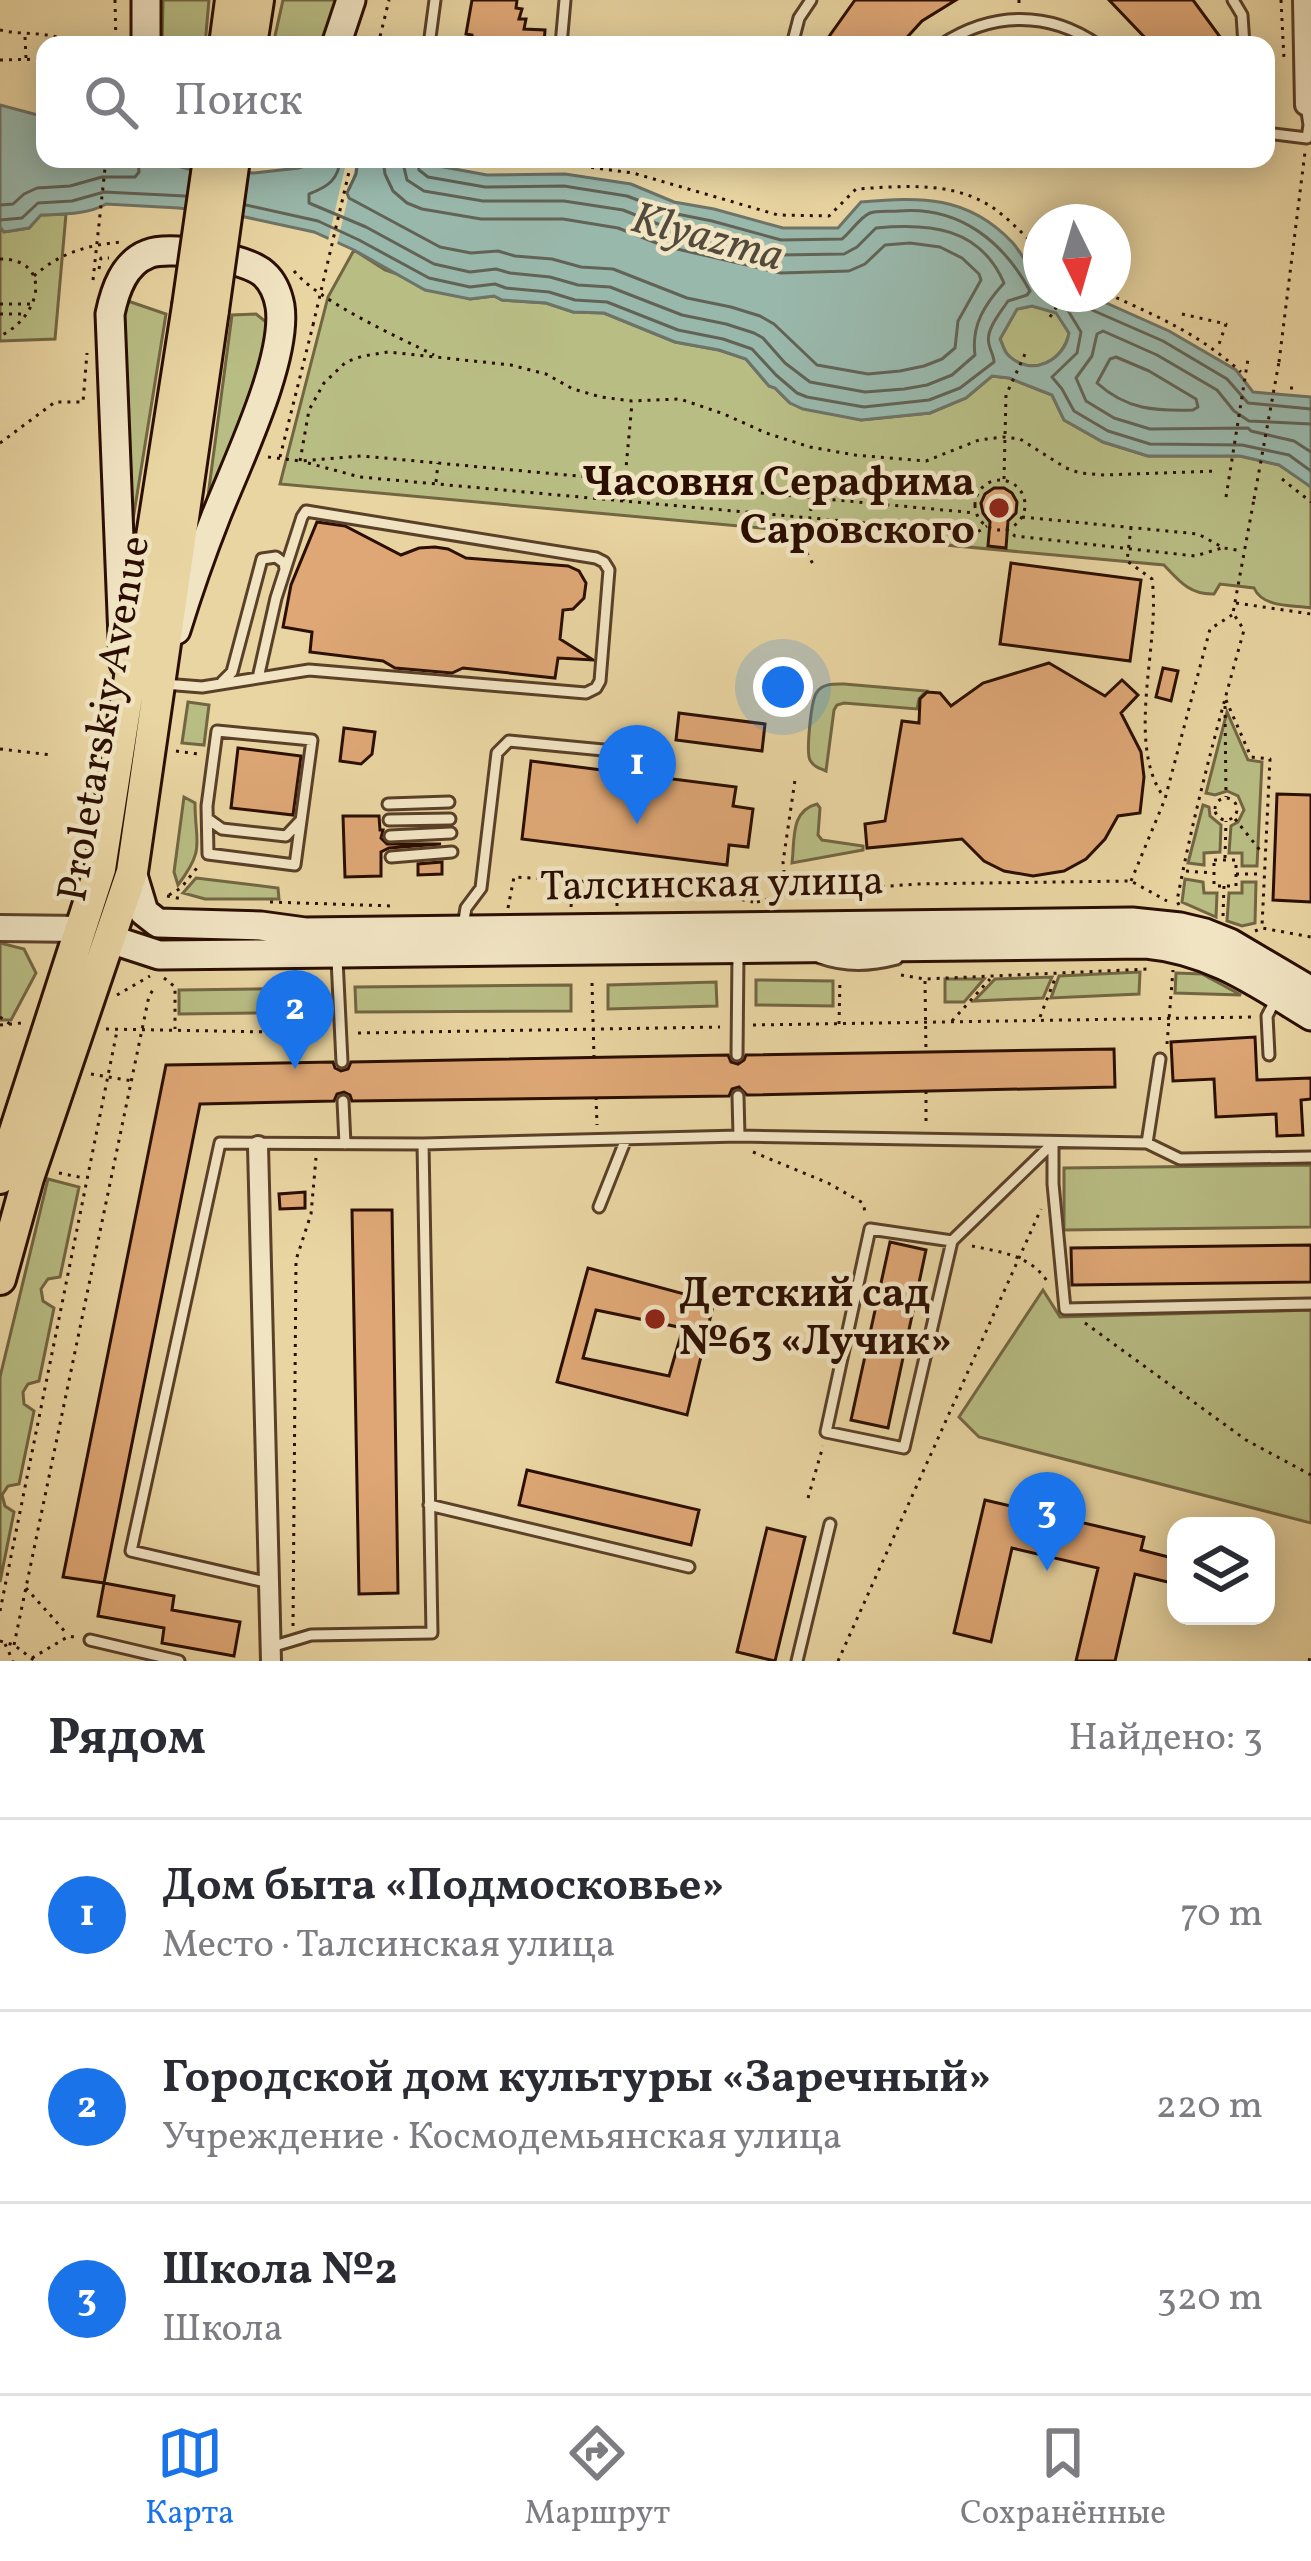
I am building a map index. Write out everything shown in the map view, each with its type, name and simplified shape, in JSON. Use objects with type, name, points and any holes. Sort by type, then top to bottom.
[{"type":"main road","points":[[146,0],[146,36]]},
{"type":"main road","points":[[339,36],[351,0]]},
{"type":"main road","name":"Proletarskiy Avenue","points":[[0,1178],[95,934],[132,872],[200,308],[208,168]]},
{"type":"main road","name":"Proletarskiy Avenue","points":[[200,308],[232,168]]},
{"type":"main road","points":[[172,250],[256,268],[271,283],[281,311],[268,383],[151,694],[123,650],[110,314],[116,289],[130,266],[148,254],[172,250]]},
{"type":"main road","name":"Proletarskiy Avenue","points":[[0,1279],[95,934],[100,869],[151,694]]},
{"type":"main road","name":"Талсинская улица","points":[[132,872],[144,912],[158,923],[305,932],[1113,922],[1180,927],[1231,943],[1310,1008]]},
{"type":"main road","name":"Талсинская улица","points":[[95,934],[159,955],[337,953],[735,927],[792,949],[1146,944],[1176,947],[1219,962],[1273,1006],[1310,1008]]},
{"type":"street","points":[[1303,0],[1308,106]]},
{"type":"street","points":[[0,928],[95,934]]},
{"type":"street","points":[[258,1145],[272,1654]]},
{"type":"lane","points":[[430,36],[435,0]]},
{"type":"lane","points":[[562,36],[566,0]]},
{"type":"lane","points":[[794,36],[799,18],[812,0]]},
{"type":"lane","points":[[1233,0],[1242,15],[1243,36]]},
{"type":"lane","points":[[959,36],[980,25],[1013,18],[1047,20],[1085,36]]},
{"type":"lane","points":[[1275,134],[1306,138],[1308,106]]},
{"type":"lane","points":[[151,694],[218,685],[309,670],[576,694],[591,691],[600,681],[608,567],[596,558],[306,511],[276,598],[258,678]]},
{"type":"lane","points":[[218,685],[232,672],[262,559],[276,556],[285,569]]},
{"type":"lane","points":[[217,731],[312,740],[295,866],[208,854],[213,756],[217,731]]},
{"type":"lane","points":[[462,931],[466,908],[481,888],[497,753],[509,741],[645,754]]},
{"type":"lane","points":[[388,804],[449,802]]},
{"type":"lane","points":[[389,820],[450,818]]},
{"type":"lane","points":[[208,819],[222,829],[286,836],[301,820]]},
{"type":"lane","points":[[390,836],[451,833]]},
{"type":"lane","points":[[392,857],[452,852]]},
{"type":"lane","points":[[735,927],[737,1055]]},
{"type":"lane","points":[[337,953],[342,1062]]},
{"type":"lane","points":[[1269,1055],[1273,1006]]},
{"type":"lane","points":[[1148,1143],[1160,1059]]},
{"type":"lane","points":[[738,1096],[739,1136]]},
{"type":"lane","points":[[344,1101],[345,1144]]},
{"type":"lane","points":[[270,1583],[131,1551],[220,1144],[739,1136],[1148,1143],[1180,1159],[1311,1157]]},
{"type":"lane","points":[[599,1208],[626,1139]]},
{"type":"lane","points":[[1053,1143],[1065,1309],[1311,1304]]},
{"type":"lane","points":[[952,1241],[870,1229],[826,1432],[904,1448],[952,1241],[1053,1143]]},
{"type":"lane","points":[[272,1654],[311,1635],[432,1633],[423,1144]]},
{"type":"lane","points":[[430,1505],[689,1567]]},
{"type":"lane","points":[[797,1661],[830,1524]]},
{"type":"lane","points":[[91,1640],[179,1661]]},
{"type":"path","points":[[115,0],[116,36]]},
{"type":"path","points":[[380,36],[388,0]]},
{"type":"path","points":[[0,30],[62,36]]},
{"type":"path","points":[[25,35],[26,59]]},
{"type":"path","points":[[0,60],[36,58]]},
{"type":"path","points":[[508,910],[514,877],[689,888],[754,902],[787,894],[917,884],[1131,881],[1182,907],[1177,901],[1182,871],[1244,630],[1233,614],[1279,362],[1306,138]]},
{"type":"path","points":[[93,282],[105,168]]},
{"type":"path","points":[[350,168],[277,458],[362,456],[976,513]]},
{"type":"path","points":[[596,168],[633,173],[778,215],[829,216],[856,189],[910,185],[958,190],[998,211],[1023,235]]},
{"type":"path","points":[[34,276],[78,249],[126,242]]},
{"type":"path","points":[[0,259],[9,258],[34,276],[34,304],[14,329],[0,336]]},
{"type":"path","points":[[292,269],[304,284],[435,356]]},
{"type":"path","points":[[0,304],[34,304]]},
{"type":"path","points":[[1131,304],[1217,349],[1241,371]]},
{"type":"path","points":[[1050,317],[1053,312]]},
{"type":"path","points":[[0,314],[28,314]]},
{"type":"path","points":[[1182,314],[1226,324],[1217,349]]},
{"type":"path","points":[[300,460],[309,410],[324,382],[346,362],[388,352],[511,365],[601,398],[680,399],[810,447],[926,461],[1003,437],[1020,439],[1080,473],[1218,471]]},
{"type":"path","points":[[1004,481],[1006,395],[1025,354]]},
{"type":"path","points":[[0,443],[55,402],[82,402],[87,355]]},
{"type":"path","points":[[1226,497],[1248,359]]},
{"type":"path","points":[[623,502],[632,401]]},
{"type":"path","points":[[300,460],[360,477],[976,533],[987,526]]},
{"type":"path","points":[[436,484],[438,464]]},
{"type":"path","points":[[1282,479],[1311,502]]},
{"type":"path","points":[[1006,529],[1022,517],[1022,494],[1011,483],[994,481],[978,493],[976,513],[987,526],[1015,536],[1195,556],[1224,548]]},
{"type":"path","points":[[812,499],[806,551],[814,566]]},
{"type":"path","points":[[1022,517],[1198,534],[1224,548],[1244,551]]},
{"type":"path","points":[[1131,527],[1127,561],[1152,579],[1155,601],[1145,701],[1148,757],[1156,787],[1165,799]]},
{"type":"path","points":[[1235,603],[1311,614]]},
{"type":"path","points":[[1131,881],[1165,799],[1210,629],[1233,614]]},
{"type":"path","points":[[1225,698],[1226,797]]},
{"type":"path","points":[[1225,698],[1251,757],[1270,759],[1262,928]]},
{"type":"path","points":[[0,749],[52,754]]},
{"type":"path","points":[[176,752],[213,756]]},
{"type":"path","points":[[787,894],[783,862],[796,780]]},
{"type":"path","points":[[1226,797],[1235,800],[1234,818]]},
{"type":"path","points":[[1226,797],[1215,804],[1215,812],[1219,818],[1234,818]]},
{"type":"path","points":[[1234,818],[1264,856]]},
{"type":"path","points":[[1224,860],[1226,820]]},
{"type":"path","points":[[191,900],[167,896],[181,888],[208,854]]},
{"type":"path","points":[[1214,860],[1224,860],[1236,860],[1236,886],[1214,886],[1214,860]]},
{"type":"path","points":[[1182,871],[1214,874]]},
{"type":"path","points":[[1236,874],[1263,874]]},
{"type":"path","points":[[571,909],[573,881]]},
{"type":"path","points":[[617,884],[617,908]]},
{"type":"path","points":[[1222,924],[1224,886]]},
{"type":"path","points":[[260,902],[404,906]]},
{"type":"path","points":[[735,927],[754,902]]},
{"type":"path","points":[[1243,932],[1262,928],[1311,938]]},
{"type":"path","points":[[1160,1059],[1166,1053],[1173,968]]},
{"type":"path","points":[[901,975],[925,979],[1187,969]]},
{"type":"path","points":[[109,1004],[157,973],[175,987],[175,1030]]},
{"type":"path","points":[[1038,1020],[1057,974]]},
{"type":"path","points":[[839,1024],[840,977]]},
{"type":"path","points":[[951,1023],[991,977]]},
{"type":"path","points":[[925,979],[926,1052]]},
{"type":"path","points":[[592,983],[594,1058]]},
{"type":"path","points":[[14,1645],[149,996],[155,987]]},
{"type":"path","points":[[0,1611],[117,1030],[340,1033],[951,1023],[1170,1018],[1273,1006]]},
{"type":"path","points":[[0,1017],[11,1024]]},
{"type":"path","points":[[0,1025],[30,1021]]},
{"type":"path","points":[[83,1072],[133,1081]]},
{"type":"path","points":[[926,1091],[926,1140]]},
{"type":"path","points":[[596,1097],[597,1140]]},
{"type":"path","points":[[739,1136],[756,1155],[828,1183],[863,1203],[870,1229]]},
{"type":"path","points":[[293,1641],[296,1260],[311,1214],[317,1144]]},
{"type":"path","points":[[59,1173],[86,1179]]},
{"type":"path","points":[[838,1661],[1053,1184]]},
{"type":"path","points":[[952,1241],[1019,1257],[1040,1270],[1065,1309],[1246,1440],[1311,1475]]},
{"type":"path","points":[[808,1498],[826,1432]]},
{"type":"path","points":[[26,1587],[69,1636],[91,1640]]},
{"type":"path","points":[[2,1642],[33,1660],[69,1636]]},
{"type":"path","points":[[2,1642],[13,1661]]},
{"type":"path","points":[[1309,1661],[1311,1654]]},
{"type":"green space","points":[[163,0],[209,0],[206,36],[162,36]]},
{"type":"green space","points":[[283,0],[336,0],[324,36],[275,36]]},
{"type":"green space","points":[[66,214],[55,339],[0,341],[0,227],[4,232],[29,228],[40,215]]},
{"type":"green space","points":[[354,250],[385,270],[470,299],[494,296],[573,312],[604,313],[675,342],[746,359],[790,403],[861,420],[930,413],[966,398],[992,376],[1009,378],[1052,395],[1064,420],[1103,442],[1148,456],[1240,456],[1284,466],[1311,487],[1311,608],[1271,602],[1254,588],[1220,584],[1214,594],[1198,592],[1164,565],[280,484],[328,297]],"holes":[[[1003,488],[1012,497],[1014,514],[1009,520],[994,522],[986,516],[981,504]]]},
{"type":"green space","points":[[125,300],[166,314],[132,526],[122,341]]},
{"type":"green space","points":[[1017,309],[1056,312],[1069,333],[1054,358],[1037,366],[1009,356],[1000,339]]},
{"type":"green space","points":[[256,314],[270,325],[261,367],[206,511],[232,315]]},
{"type":"green space","points":[[844,684],[926,691],[917,709],[837,705],[826,771],[813,764],[809,755],[813,704],[822,687]]},
{"type":"green space","points":[[188,702],[209,705],[204,745],[182,743]]},
{"type":"green space","points":[[1227,712],[1248,760],[1262,762],[1257,866],[1242,866],[1242,853],[1229,853],[1231,826],[1244,810],[1238,796],[1227,791],[1206,793]]},
{"type":"green space","points":[[184,797],[195,803],[197,846],[178,885],[174,872]]},
{"type":"green space","points":[[817,804],[822,840],[863,846],[863,850],[792,863],[798,819]]},
{"type":"green space","points":[[1203,805],[1221,825],[1220,852],[1204,853],[1204,865],[1188,863]]},
{"type":"green space","points":[[196,878],[278,888],[279,899],[205,899],[183,893]]},
{"type":"green space","points":[[1185,879],[1203,882],[1204,893],[1217,893],[1216,917],[1182,902]]},
{"type":"green space","points":[[1242,882],[1256,882],[1255,923],[1242,926],[1227,921],[1229,893],[1242,893]]},
{"type":"green space","points":[[0,943],[24,949],[36,973],[11,1020],[0,1020]]},
{"type":"green space","points":[[1140,972],[1139,994],[1051,998],[1059,976]]},
{"type":"green space","points":[[1176,973],[1202,974],[1241,995],[1175,993]]},
{"type":"green space","points":[[1052,977],[1043,998],[974,1001],[995,979]]},
{"type":"green space","points":[[945,979],[984,979],[964,1002],[945,1002]]},
{"type":"green space","points":[[756,980],[833,981],[833,1006],[756,1005]]},
{"type":"green space","points":[[716,982],[717,1006],[608,1009],[608,985]]},
{"type":"green space","points":[[571,985],[571,1011],[356,1012],[355,987]]},
{"type":"green space","points":[[325,988],[325,1012],[179,1014],[179,990]]},
{"type":"green space","points":[[1311,1165],[1311,1227],[1064,1230],[1064,1168]]},
{"type":"green space","points":[[48,1179],[79,1187],[60,1277],[48,1279],[41,1289],[43,1301],[54,1308],[39,1381],[28,1384],[23,1392],[24,1404],[34,1411],[19,1484],[8,1486],[2,1495],[5,1506],[14,1512],[0,1582],[0,1377]]},
{"type":"green space","points":[[1043,1290],[1060,1317],[1311,1310],[1311,1523],[979,1437],[959,1417]]},
{"type":"water","name":"Klyazma","points":[[0,105],[36,115],[36,168],[254,173],[299,168],[449,168],[487,175],[565,174],[631,184],[674,202],[783,228],[838,228],[861,202],[942,202],[978,215],[1023,257],[1023,308],[1017,309],[1000,339],[1007,354],[1037,366],[1054,358],[1069,333],[1053,312],[1126,312],[1236,370],[1253,392],[1311,397],[1311,487],[1279,465],[1240,456],[1148,456],[1103,442],[1064,420],[1052,395],[1009,378],[992,376],[966,398],[930,413],[861,420],[803,409],[769,386],[746,359],[675,342],[604,313],[425,290],[314,232],[245,217],[106,204],[83,212],[41,215],[29,228],[4,232],[0,227]]},
{"type":"pier","points":[[345,168],[355,168],[336,249],[327,245]]},
{"type":"building","points":[[472,0],[517,0],[516,8],[522,9],[519,19],[526,19],[524,29],[545,30],[545,36],[466,34]]},
{"type":"building","points":[[855,0],[956,0],[922,21],[908,36],[829,36]]},
{"type":"building","points":[[1109,0],[1193,0],[1219,36],[1143,36]]},
{"type":"building","name":"Часовня Серафима Саровского","points":[[994,488],[1004,488],[1017,502],[1016,513],[1008,521],[1006,548],[988,546],[990,522],[981,503]]},
{"type":"building","points":[[317,522],[345,526],[401,555],[435,547],[466,558],[568,566],[579,571],[586,583],[584,598],[573,609],[563,610],[560,639],[593,660],[558,658],[555,678],[463,668],[452,673],[395,668],[383,661],[310,652],[312,632],[283,627],[291,585]]},
{"type":"building","points":[[1011,563],[1141,580],[1130,661],[1000,644]]},
{"type":"building","points":[[1049,663],[1105,696],[1122,680],[1138,695],[1121,713],[1141,752],[1140,813],[1118,816],[1086,859],[1064,871],[1033,876],[1004,871],[984,861],[962,839],[867,848],[865,824],[885,821],[902,721],[919,723],[920,699],[927,692],[940,693],[951,706],[983,683]]},
{"type":"building","points":[[1163,668],[1178,671],[1171,701],[1156,697]]},
{"type":"building","points":[[679,713],[765,724],[762,751],[676,740]]},
{"type":"building","points":[[344,728],[375,732],[372,754],[361,764],[340,761]]},
{"type":"building","points":[[238,748],[301,756],[293,815],[231,808]]},
{"type":"building","points":[[531,761],[736,787],[733,806],[753,809],[748,847],[729,845],[727,865],[522,839]]},
{"type":"building","points":[[1277,794],[1311,795],[1311,902],[1273,900]]},
{"type":"building","points":[[343,816],[379,816],[381,838],[387,844],[441,844],[389,848],[381,852],[381,876],[345,877]]},
{"type":"building","points":[[442,862],[442,874],[418,875],[418,864]]},
{"type":"building","points":[[1255,1037],[1257,1080],[1311,1078],[1311,1099],[1301,1100],[1303,1135],[1277,1136],[1276,1114],[1216,1117],[1214,1079],[1173,1081],[1171,1042]]},
{"type":"building","points":[[1114,1049],[1115,1087],[747,1095],[739,1087],[729,1096],[352,1101],[344,1092],[334,1101],[200,1104],[104,1583],[63,1577],[166,1065],[333,1062],[341,1071],[351,1062],[728,1055],[738,1064],[746,1055]]},
{"type":"building","points":[[305,1192],[305,1208],[280,1209],[279,1194]]},
{"type":"building","points":[[352,1210],[392,1210],[398,1593],[359,1594]]},
{"type":"building","points":[[890,1242],[926,1250],[888,1428],[851,1420]]},
{"type":"building","points":[[1311,1245],[1311,1282],[1072,1285],[1071,1248]]},
{"type":"building","points":[[588,1268],[714,1302],[687,1415],[557,1382]],"holes":[[[596,1310],[683,1328],[669,1376],[583,1358]]]},
{"type":"building","points":[[527,1470],[699,1510],[691,1545],[519,1505]]},
{"type":"building","points":[[985,1500],[1144,1537],[1141,1550],[1167,1557],[1167,1582],[1135,1574],[1115,1661],[1076,1661],[1098,1568],[1012,1548],[991,1642],[954,1633]]},
{"type":"building","points":[[767,1528],[805,1537],[775,1661],[737,1652]]},
{"type":"building","points":[[104,1583],[174,1596],[172,1610],[240,1622],[234,1656],[162,1643],[164,1628],[98,1616]]},
{"type":"place","name":"Часовня Серафима Саровского","points":[[999,508]]},
{"type":"place","name":"Дом быта «Подмосковье»","points":[[637,824]]},
{"type":"place","name":"Городской дом культуры «Заречный»","points":[[295,1069]]},
{"type":"place","name":"Детский сад №63 «Лучик»","points":[[655,1319]]},
{"type":"place","name":"Школа №2","points":[[1047,1571]]}]
